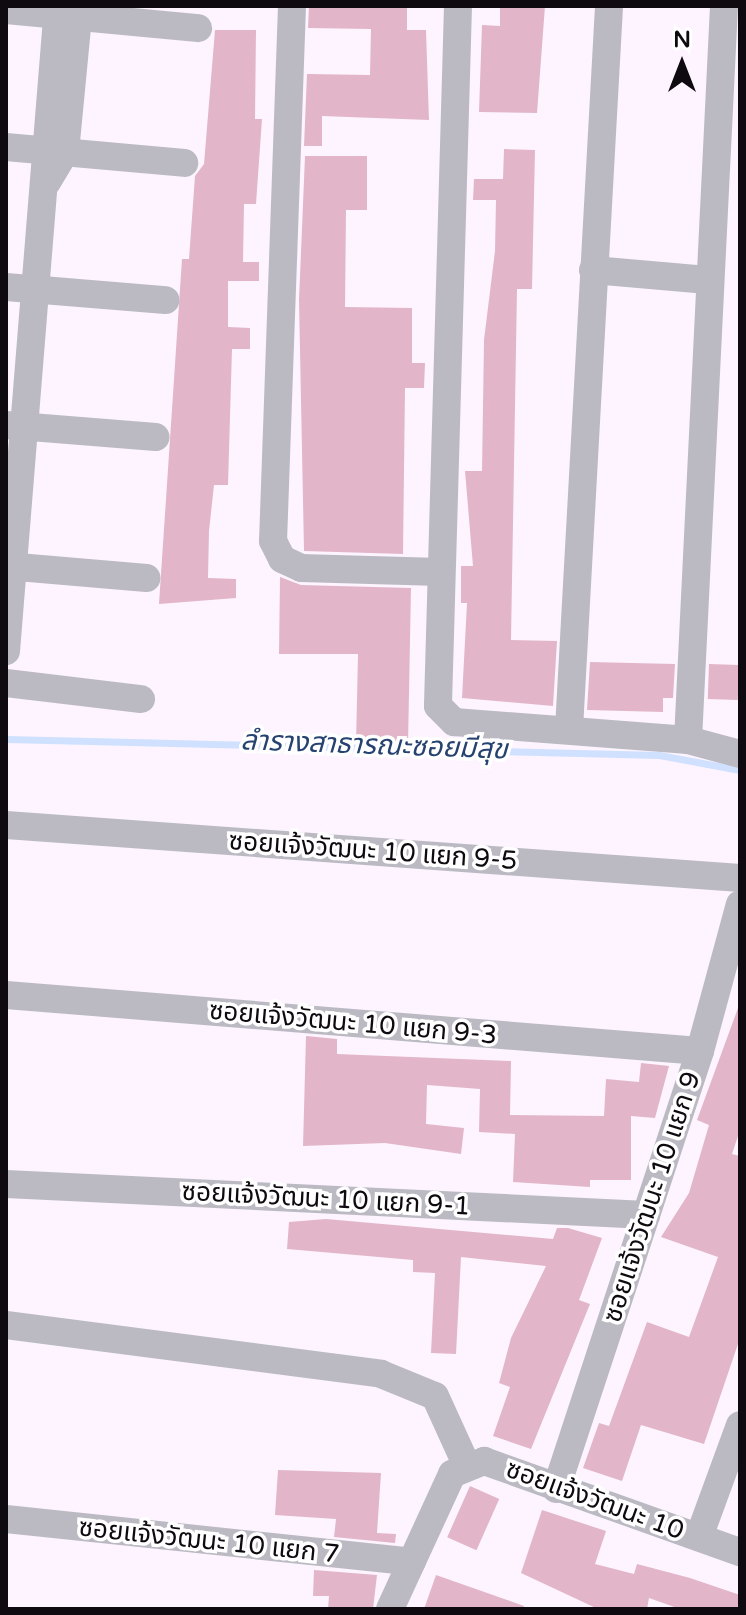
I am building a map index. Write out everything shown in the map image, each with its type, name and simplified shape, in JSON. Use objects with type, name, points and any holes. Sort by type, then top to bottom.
[{"type":"street","points":[[292,6],[273,541],[282,559],[301,568],[440,572]]},
{"type":"street","points":[[458,6],[440,572],[441,713],[454,722],[688,740],[740,754]]},
{"type":"street","points":[[569,729],[609,6]]},
{"type":"street","points":[[688,740],[708,280],[724,6]]},
{"type":"street","points":[[6,10],[68,11],[198,28]]},
{"type":"street","points":[[6,651],[14,425],[47,182],[54,151],[68,11]]},
{"type":"street","points":[[6,147],[184,163]]},
{"type":"street","points":[[593,270],[708,280]]},
{"type":"street","points":[[6,287],[165,300]]},
{"type":"street","points":[[14,425],[156,437]]},
{"type":"street","points":[[8,567],[146,578]]},
{"type":"street","points":[[6,683],[141,699]]},
{"type":"street","name":"ซอยแจ้งวัฒนะ 10 แยก 9-5","points":[[6,825],[740,878]]},
{"type":"street","name":"ซอยแจ้งวัฒนะ 10 แยก 9","points":[[556,1489],[700,1051],[740,904]]},
{"type":"street","name":"ซอยแจ้งวัฒนะ 10 แยก 9-3","points":[[6,995],[700,1051]]},
{"type":"street","name":"ซอยแจ้งวัฒนะ 10 แยก 9-1","points":[[6,1184],[646,1215]]},
{"type":"street","points":[[6,1325],[381,1374],[435,1396],[466,1464],[452,1474],[390,1609]]},
{"type":"street","points":[[699,1537],[740,1425]]},
{"type":"street","name":"ซอยแจ้งวัฒนะ 10","points":[[466,1464],[484,1461],[740,1552]]},
{"type":"street","name":"ซอยแจ้งวัฒนะ 10 แยก 7","points":[[6,1519],[412,1562]]},
{"type":"building","points":[[309,6],[407,6],[407,30],[426,30],[429,120],[322,116],[322,146],[304,146],[307,74],[370,75],[371,29],[308,28]]},
{"type":"building","points":[[500,6],[545,6],[537,113],[479,112],[482,25],[500,26]]},
{"type":"building","points":[[215,30],[256,30],[255,119],[262,119],[256,204],[244,204],[243,262],[259,262],[259,281],[228,281],[228,327],[250,328],[250,349],[232,349],[228,485],[214,485],[209,531],[208,578],[236,579],[236,598],[159,604],[182,259],[189,259],[195,176],[204,164]]},
{"type":"building","points":[[504,149],[535,150],[532,289],[517,289],[511,640],[557,641],[553,706],[462,698],[467,603],[461,603],[461,566],[473,566],[465,471],[482,471],[484,340],[495,251],[496,200],[473,200],[474,179],[503,179]]},
{"type":"building","points":[[305,156],[367,156],[367,210],[346,210],[345,307],[412,308],[412,363],[425,363],[424,388],[405,388],[403,554],[304,551],[299,300]]},
{"type":"building","points":[[280,577],[301,585],[411,588],[408,745],[356,744],[358,654],[279,654]]},
{"type":"building","points":[[590,662],[675,664],[673,698],[663,698],[663,712],[587,710]]},
{"type":"building","points":[[709,664],[739,665],[738,700],[708,699]]},
{"type":"building","points":[[738,1008],[740,1130],[732,1154],[740,1156],[740,1338],[704,1444],[641,1425],[622,1481],[583,1468],[599,1423],[609,1426],[647,1322],[689,1337],[718,1257],[661,1237],[689,1193],[709,1125],[697,1120]]},
{"type":"building","points":[[306,1036],[337,1039],[337,1054],[511,1061],[510,1115],[604,1116],[606,1079],[639,1082],[641,1063],[669,1066],[655,1118],[631,1116],[631,1180],[590,1180],[590,1187],[513,1182],[515,1134],[479,1132],[480,1089],[427,1085],[426,1124],[464,1128],[461,1154],[385,1143],[303,1146]]},
{"type":"building","points":[[326,1219],[553,1239],[557,1228],[568,1228],[602,1238],[579,1300],[590,1304],[531,1449],[493,1436],[510,1387],[499,1383],[511,1338],[546,1266],[461,1257],[456,1354],[431,1353],[435,1273],[413,1272],[413,1260],[287,1249],[289,1222]]},
{"type":"building","points":[[278,1470],[381,1473],[377,1533],[396,1534],[395,1543],[334,1537],[336,1519],[275,1515]]},
{"type":"building","points":[[470,1486],[499,1499],[476,1550],[447,1537]]},
{"type":"building","points":[[542,1510],[606,1531],[595,1564],[634,1574],[637,1564],[690,1578],[740,1595],[740,1609],[680,1609],[649,1598],[647,1609],[598,1609],[521,1573]]},
{"type":"building","points":[[314,1570],[377,1575],[373,1609],[328,1609],[329,1596],[313,1596]]},
{"type":"building","points":[[436,1575],[524,1606],[523,1609],[424,1609]]},
{"type":"waterway","name":"ลำรางสาธารณะซอยมีสุข","points":[[6,739],[659,755],[740,770]]}]
